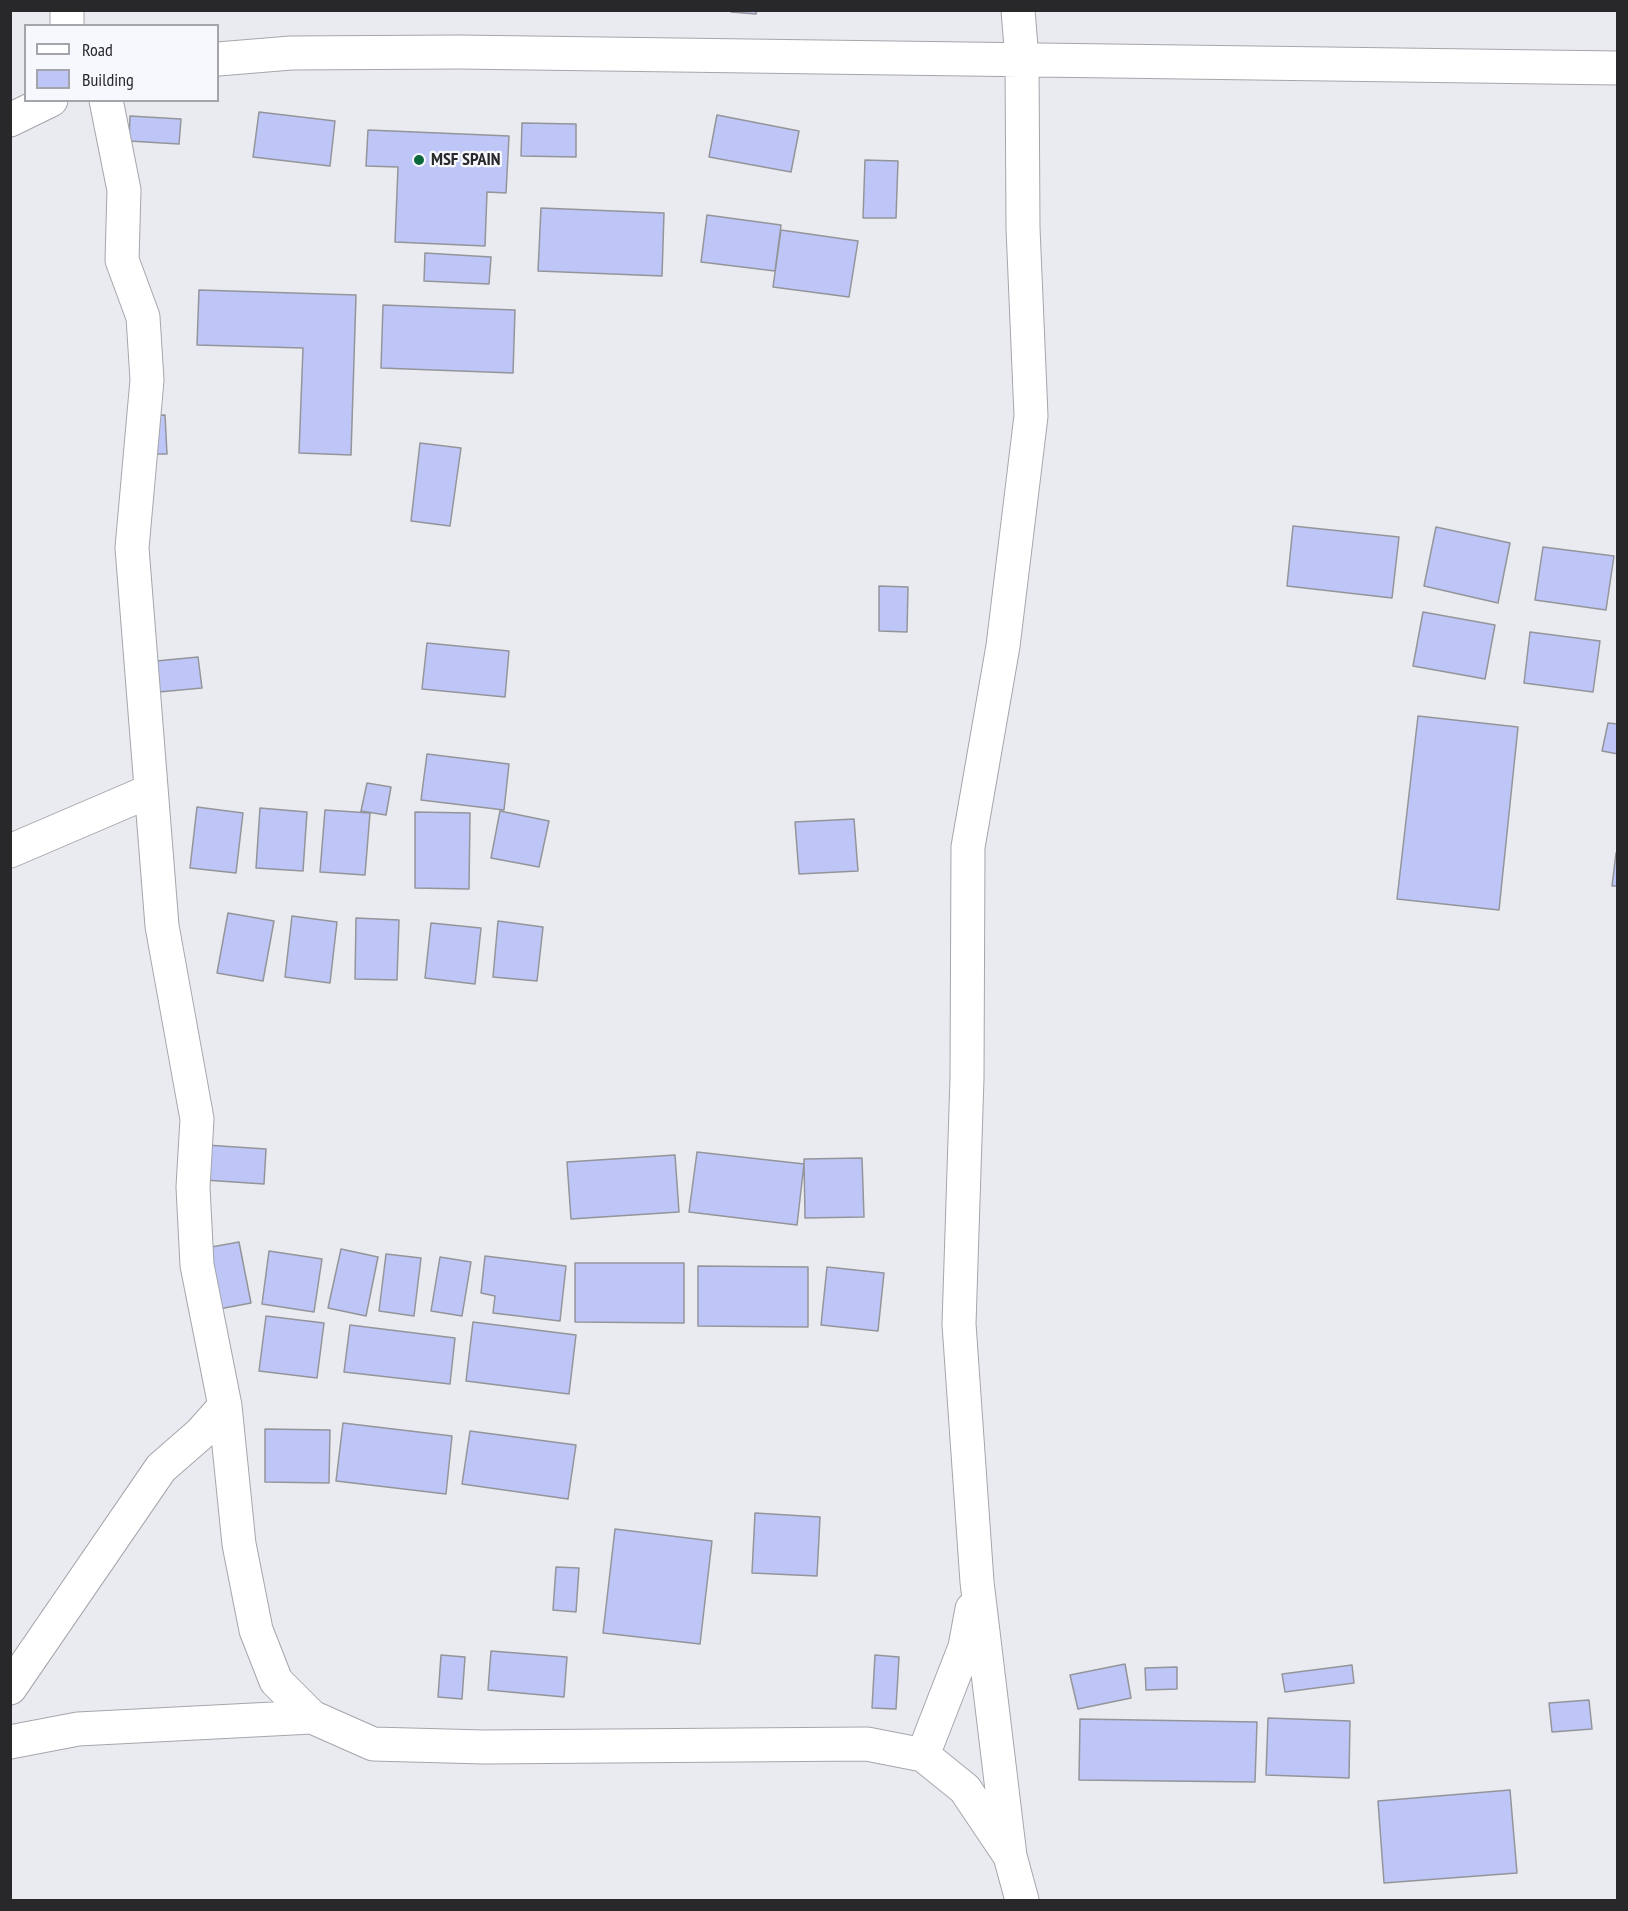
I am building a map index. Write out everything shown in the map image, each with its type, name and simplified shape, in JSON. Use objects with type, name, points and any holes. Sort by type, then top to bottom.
[{"type":"street","points":[[1018,10],[1022,60],[1023,228],[1031,416],[1003,646],[968,848],[967,1078],[959,1324],[977,1582],[1010,1856],[1022,1900]]},
{"type":"street","points":[[219,59],[291,53],[459,52],[1617,68]]},
{"type":"street","points":[[10,120],[47,102]]},
{"type":"street","points":[[106,102],[124,190],[122,260],[143,317],[147,380],[132,548],[162,926],[197,1119],[193,1187],[197,1264],[225,1406],[239,1544],[256,1630],[276,1681],[312,1717],[373,1744],[484,1747],[867,1744],[923,1755],[964,1789],[1010,1856]]},
{"type":"street","points":[[10,851],[150,791]]},
{"type":"street","points":[[10,1688],[161,1468],[200,1434],[225,1406]]},
{"type":"street","points":[[923,1755],[965,1647],[977,1582]]},
{"type":"street","points":[[10,1742],[78,1729],[312,1717]]},
{"type":"building","points":[[731,10],[757,10],[756,14],[731,12]]},
{"type":"building","points":[[259,112],[335,121],[330,166],[253,157]]},
{"type":"building","points":[[717,115],[799,131],[791,172],[709,157]]},
{"type":"building","points":[[130,116],[181,119],[179,144],[129,141]]},
{"type":"building","points":[[522,123],[576,124],[576,157],[521,156]]},
{"type":"building","points":[[368,130],[509,136],[506,193],[487,192],[485,246],[395,242],[398,167],[366,166]]},
{"type":"building","points":[[865,160],[898,161],[896,218],[863,218]]},
{"type":"building","points":[[541,208],[664,213],[662,276],[538,271]]},
{"type":"building","points":[[707,215],[781,225],[775,271],[701,262]]},
{"type":"building","points":[[781,230],[858,241],[849,297],[773,287]]},
{"type":"building","points":[[425,253],[491,257],[489,284],[424,281]]},
{"type":"building","points":[[199,290],[356,295],[351,455],[299,453],[303,348],[197,345]]},
{"type":"building","points":[[383,305],[515,310],[513,373],[381,368]]},
{"type":"building","points":[[165,415],[167,454],[138,454],[137,416]]},
{"type":"building","points":[[420,443],[461,448],[450,526],[411,521]]},
{"type":"building","points":[[1293,526],[1399,537],[1392,598],[1287,586]]},
{"type":"building","points":[[1436,527],[1510,543],[1498,603],[1424,586]]},
{"type":"building","points":[[1543,547],[1614,556],[1606,610],[1535,600]]},
{"type":"building","points":[[879,586],[908,587],[907,632],[879,631]]},
{"type":"building","points":[[1423,612],[1495,625],[1485,679],[1413,666]]},
{"type":"building","points":[[1530,632],[1600,641],[1593,692],[1524,683]]},
{"type":"building","points":[[427,643],[509,651],[505,697],[422,689]]},
{"type":"building","points":[[198,657],[202,688],[159,692],[156,661]]},
{"type":"building","points":[[1418,716],[1518,727],[1499,910],[1397,899]]},
{"type":"building","points":[[1608,723],[1618,724],[1618,754],[1602,751]]},
{"type":"building","points":[[427,754],[509,764],[504,810],[421,800]]},
{"type":"building","points":[[367,783],[391,787],[386,815],[361,811]]},
{"type":"building","points":[[197,807],[243,813],[236,873],[190,868]]},
{"type":"building","points":[[260,808],[307,812],[303,871],[256,868]]},
{"type":"building","points":[[325,810],[370,813],[365,875],[320,872]]},
{"type":"building","points":[[500,811],[549,821],[539,867],[491,858]]},
{"type":"building","points":[[415,812],[470,813],[469,889],[415,888]]},
{"type":"building","points":[[854,819],[858,871],[799,874],[795,822]]},
{"type":"building","points":[[1616,853],[1618,853],[1618,886],[1612,886]]},
{"type":"building","points":[[228,913],[274,921],[263,981],[217,973]]},
{"type":"building","points":[[292,916],[337,922],[330,983],[285,977]]},
{"type":"building","points":[[356,918],[399,920],[397,980],[355,979]]},
{"type":"building","points":[[498,921],[543,927],[537,981],[493,977]]},
{"type":"building","points":[[431,923],[481,928],[475,984],[425,978]]},
{"type":"building","points":[[206,1145],[266,1149],[264,1184],[204,1180]]},
{"type":"building","points":[[697,1152],[804,1164],[797,1225],[689,1212]]},
{"type":"building","points":[[675,1155],[679,1212],[571,1219],[567,1162]]},
{"type":"building","points":[[862,1158],[864,1217],[805,1218],[804,1159]]},
{"type":"building","points":[[239,1242],[251,1303],[219,1309],[206,1248]]},
{"type":"building","points":[[341,1249],[378,1257],[366,1316],[328,1308]]},
{"type":"building","points":[[269,1251],[322,1259],[314,1312],[262,1304]]},
{"type":"building","points":[[386,1254],[421,1258],[414,1316],[379,1311]]},
{"type":"building","points":[[485,1256],[566,1266],[560,1321],[493,1313],[495,1296],[481,1293]]},
{"type":"building","points":[[440,1257],[471,1262],[462,1316],[431,1311]]},
{"type":"building","points":[[575,1263],[684,1263],[684,1323],[575,1322]]},
{"type":"building","points":[[698,1266],[808,1267],[808,1327],[698,1326]]},
{"type":"building","points":[[827,1267],[884,1273],[878,1331],[821,1325]]},
{"type":"building","points":[[266,1316],[324,1323],[317,1378],[259,1371]]},
{"type":"building","points":[[473,1322],[576,1335],[569,1394],[466,1381]]},
{"type":"building","points":[[350,1325],[455,1338],[450,1384],[344,1372]]},
{"type":"building","points":[[343,1423],[452,1436],[446,1494],[336,1481]]},
{"type":"building","points":[[265,1429],[330,1430],[329,1483],[265,1482]]},
{"type":"building","points":[[470,1431],[576,1445],[568,1499],[462,1484]]},
{"type":"building","points":[[755,1513],[820,1517],[817,1576],[752,1573]]},
{"type":"building","points":[[615,1529],[712,1541],[700,1644],[603,1633]]},
{"type":"building","points":[[556,1567],[579,1568],[576,1612],[553,1610]]},
{"type":"building","points":[[491,1651],[567,1657],[564,1697],[488,1690]]},
{"type":"building","points":[[441,1655],[465,1657],[462,1699],[438,1697]]},
{"type":"building","points":[[875,1655],[899,1657],[896,1709],[872,1708]]},
{"type":"building","points":[[1125,1664],[1131,1698],[1078,1709],[1070,1675]]},
{"type":"building","points":[[1352,1665],[1354,1683],[1285,1692],[1282,1674]]},
{"type":"building","points":[[1177,1667],[1177,1689],[1146,1690],[1145,1668]]},
{"type":"building","points":[[1589,1700],[1592,1729],[1552,1732],[1549,1703]]},
{"type":"building","points":[[1268,1718],[1350,1721],[1349,1778],[1266,1775]]},
{"type":"building","points":[[1080,1719],[1257,1722],[1255,1782],[1079,1780]]},
{"type":"building","points":[[1510,1790],[1517,1873],[1384,1883],[1378,1801]]},
{"type":"place","name":"MSF SPAIN","points":[[419,160]]}]
